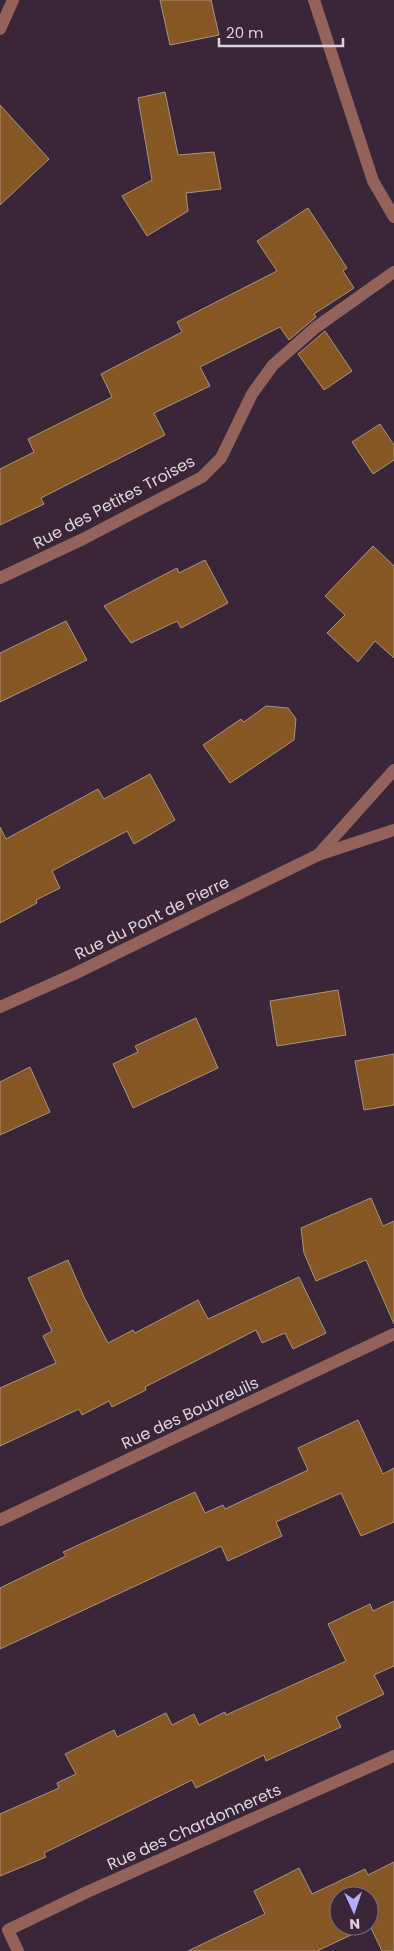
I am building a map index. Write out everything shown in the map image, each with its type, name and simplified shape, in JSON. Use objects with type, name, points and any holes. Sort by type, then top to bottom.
[{"type":"street","points":[[0,29],[13,0]]},
{"type":"street","points":[[314,0],[373,180],[394,217]]},
{"type":"street","name":"Rue des Petites Troises","points":[[0,578],[84,539],[202,477],[221,458],[252,394],[273,365],[315,328],[394,272]]},
{"type":"street","name":"Rue du Pont de Pierre","points":[[318,855],[394,770]]},
{"type":"street","name":"Rue du Pont de Pierre","points":[[0,1007],[74,974],[318,855],[394,830]]},
{"type":"street","name":"Rue des Bouvreuils","points":[[0,1520],[394,1334]]},
{"type":"street","name":"Rue des Chardonnerets","points":[[18,1951],[4,1934],[87,1892],[394,1756]]},
{"type":"building","points":[[160,0],[211,0],[219,35],[170,45]]},
{"type":"building","points":[[165,92],[178,155],[214,152],[221,189],[186,193],[188,211],[147,236],[122,196],[152,180],[138,98]]},
{"type":"building","points":[[0,105],[49,159],[0,205]]},
{"type":"building","points":[[308,208],[347,268],[343,271],[354,288],[314,314],[316,317],[289,340],[280,327],[200,367],[210,386],[154,413],[165,435],[41,498],[44,504],[0,525],[0,469],[34,452],[28,439],[112,397],[101,374],[182,332],[177,322],[277,271],[257,241]]},
{"type":"building","points":[[325,331],[352,371],[324,390],[298,354]]},
{"type":"building","points":[[380,424],[394,445],[394,460],[373,474],[352,442]]},
{"type":"building","points":[[373,546],[394,566],[394,658],[375,641],[358,662],[327,633],[345,615],[325,596]]},
{"type":"building","points":[[205,560],[228,603],[181,628],[177,621],[131,643],[104,606],[177,568],[179,573]]},
{"type":"building","points":[[66,621],[87,660],[0,702],[0,653]]},
{"type":"building","points":[[266,706],[288,708],[296,719],[294,740],[230,783],[203,745],[241,719],[244,722]]},
{"type":"building","points":[[150,774],[175,820],[134,844],[127,831],[52,871],[60,888],[36,900],[37,903],[0,923],[0,827],[6,839],[98,789],[104,799]]},
{"type":"building","points":[[338,990],[346,1035],[277,1046],[270,1001]]},
{"type":"building","points":[[196,1018],[218,1068],[133,1108],[113,1064],[138,1052],[135,1046]]},
{"type":"building","points":[[394,1054],[394,1105],[364,1110],[355,1061]]},
{"type":"building","points":[[30,1067],[50,1112],[0,1135],[0,1082]]},
{"type":"building","points":[[371,1198],[383,1226],[394,1221],[394,1324],[366,1260],[316,1281],[304,1253],[301,1228]]},
{"type":"building","points":[[68,1260],[84,1297],[108,1343],[133,1330],[135,1333],[198,1300],[208,1319],[299,1277],[326,1333],[293,1349],[285,1333],[262,1343],[256,1330],[145,1387],[146,1390],[112,1407],[109,1401],[82,1415],[79,1409],[0,1446],[0,1388],[56,1363],[43,1336],[52,1331],[28,1278]]},
{"type":"building","points":[[358,1420],[383,1474],[394,1468],[394,1522],[361,1536],[341,1493],[276,1522],[282,1536],[228,1561],[221,1546],[0,1649],[0,1588],[66,1556],[63,1552],[195,1492],[205,1513],[223,1505],[225,1509],[308,1470],[298,1448]]},
{"type":"building","points":[[394,1601],[394,1666],[374,1675],[384,1694],[336,1717],[341,1727],[266,1761],[264,1755],[196,1788],[192,1780],[44,1853],[46,1857],[0,1876],[0,1814],[59,1788],[57,1783],[76,1774],[65,1754],[114,1730],[117,1737],[166,1713],[172,1725],[194,1714],[199,1725],[225,1712],[226,1715],[346,1661],[328,1624],[370,1604],[373,1611]]},
{"type":"building","points":[[394,1862],[394,1951],[382,1951],[375,1936],[379,1936],[379,1886],[329,1886],[329,1936],[349,1936],[317,1951],[188,1951],[265,1914],[254,1891],[299,1868],[312,1894],[365,1869],[368,1875]]}]
